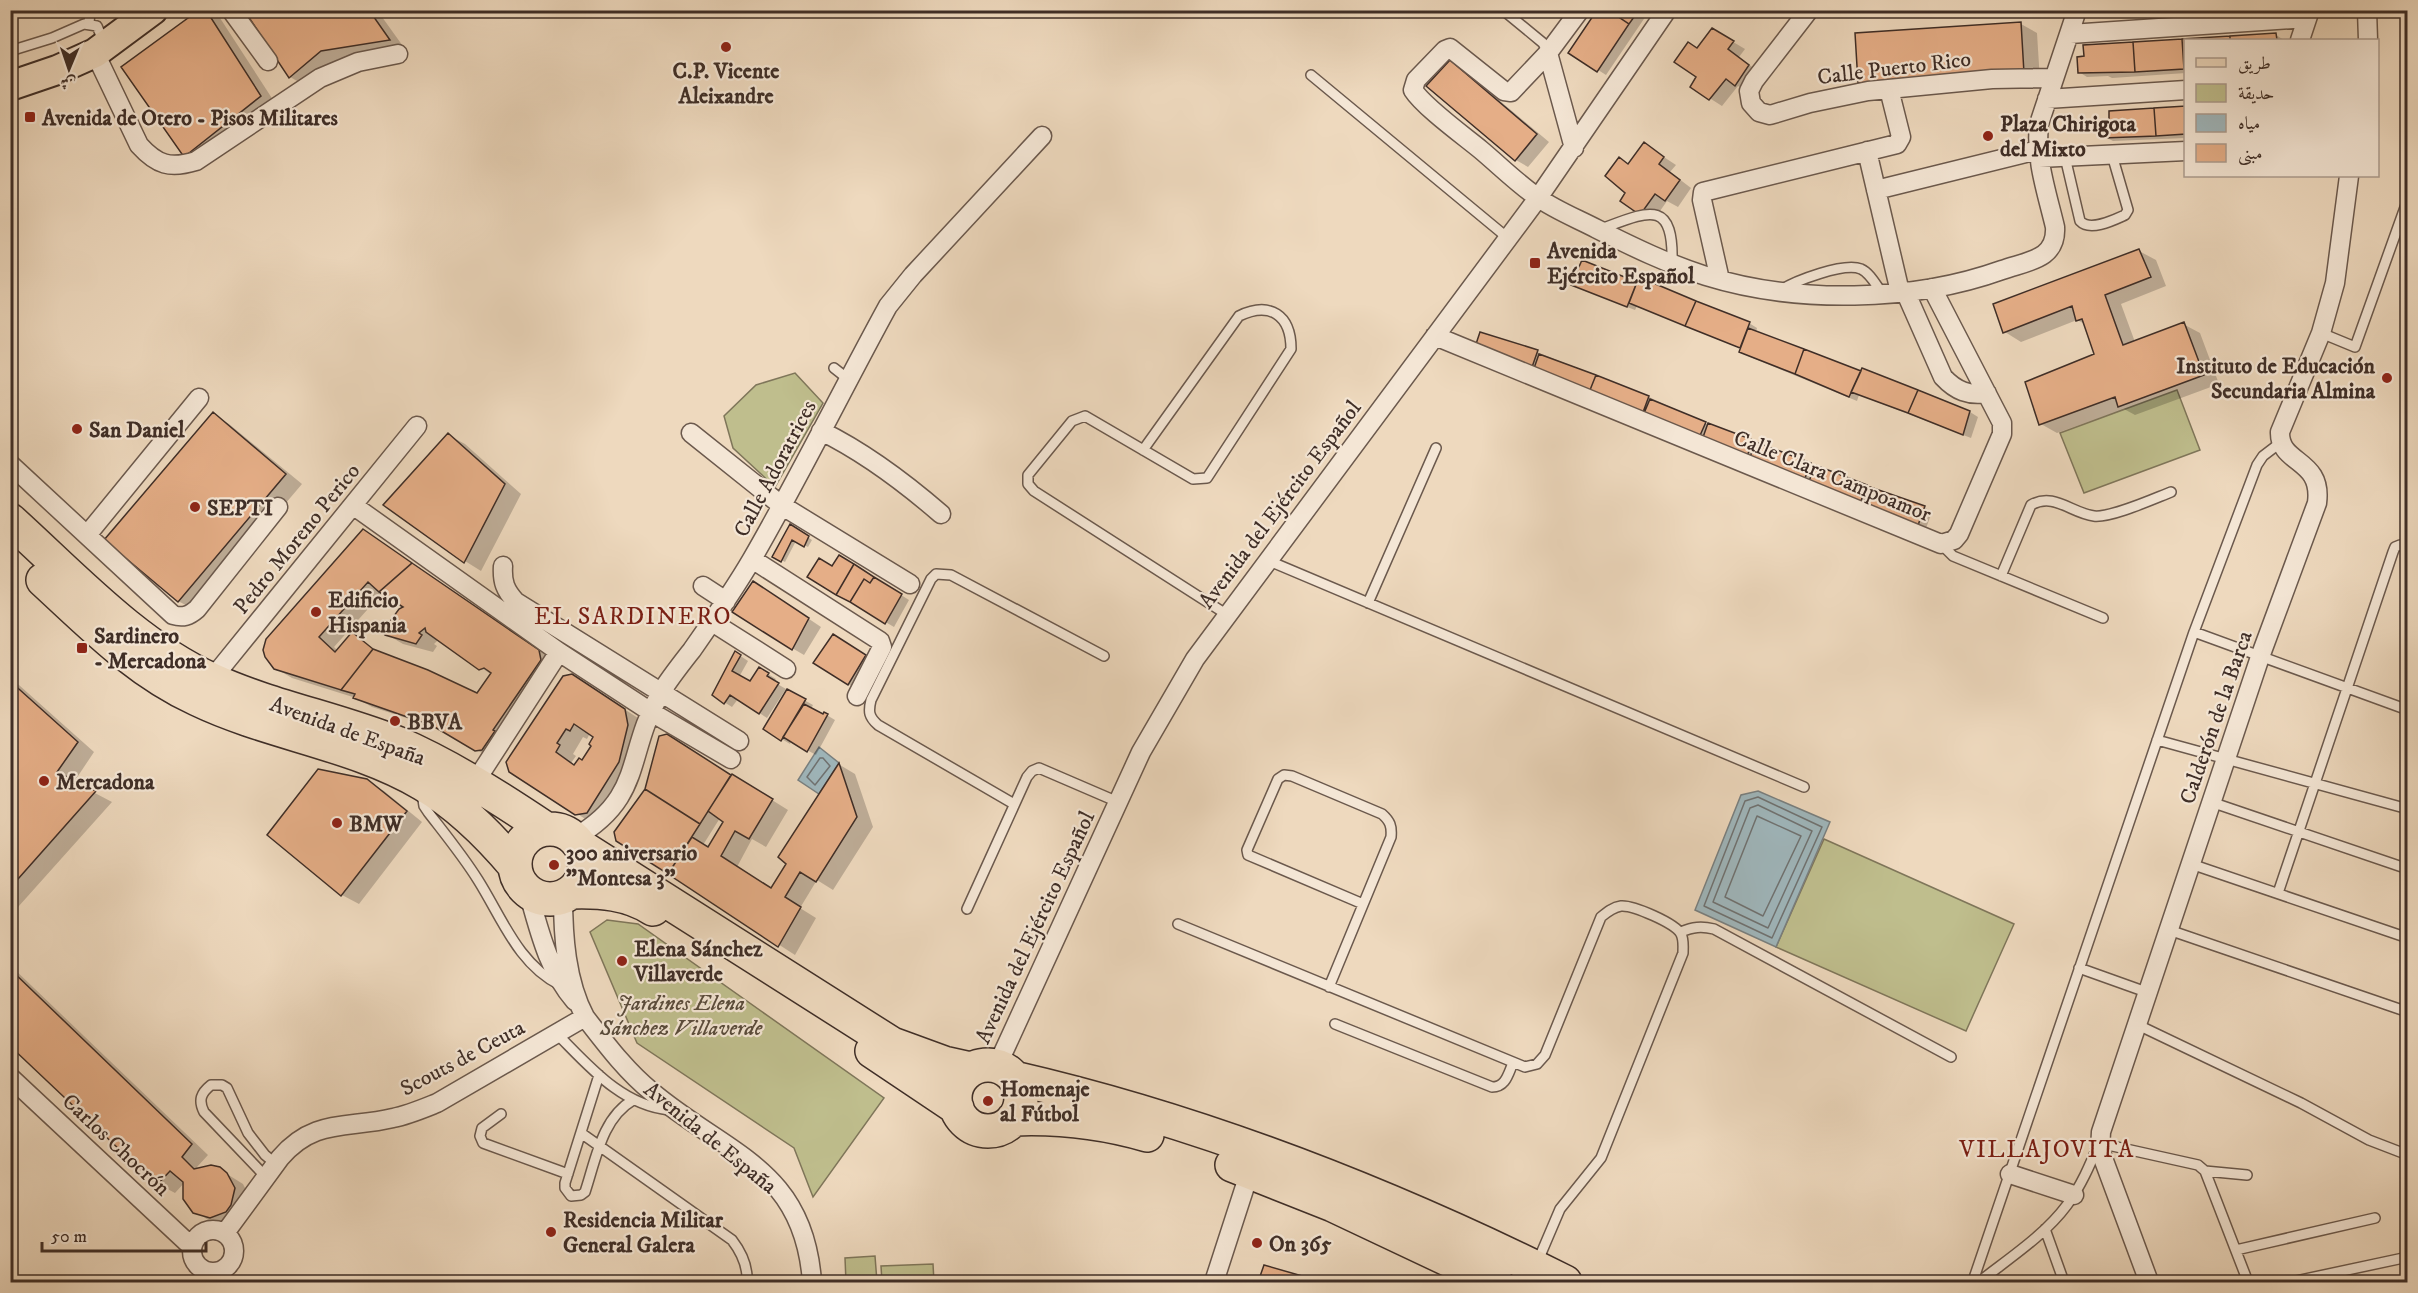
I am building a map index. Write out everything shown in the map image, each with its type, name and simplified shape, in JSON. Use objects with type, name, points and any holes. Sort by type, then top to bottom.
[{"type":"highway","name":"Avenida de España","points":[[10,520],[133,630],[168,655],[211,680],[397,744],[475,782],[566,837],[892,1044],[944,1064],[994,1071],[1110,1102],[1258,1150],[1422,1216],[1565,1282]]},
{"type":"highway","name":"Avenida de España","points":[[10,550],[114,645],[150,674],[197,699],[231,713],[387,766],[424,784],[458,808],[480,828],[521,878]]},
{"type":"highway","points":[[567,894],[583,875],[584,855],[566,837],[536,832],[526,838],[519,847],[521,878],[544,898],[606,892],[624,896],[648,906],[957,1108],[968,1124],[986,1131],[1005,1126],[1018,1110],[1021,1099],[1019,1088],[994,1071],[957,1086],[955,1097],[957,1108]]},
{"type":"highway","points":[[1012,1119],[1083,1120],[1117,1126],[1250,1172],[1333,1205],[1496,1282]]},
{"type":"main road","points":[[10,86],[57,70],[96,41],[153,10]]},
{"type":"street","points":[[231,10],[268,62]]},
{"type":"street","points":[[1580,10],[1548,53],[1511,92],[1504,91],[1450,48],[1445,50],[1413,85],[1413,90],[1416,95],[1538,198],[1635,248],[1672,264],[1720,279],[1780,291],[1822,295],[1932,288],[1988,275],[2043,255],[2052,248],[2055,227],[2038,154],[2039,124],[2077,10]]},
{"type":"street","name":"Avenida del Ejército Español","points":[[994,1071],[1118,802],[1166,705],[1226,614],[1509,239],[1574,148],[1667,10]]},
{"type":"street","name":"Calle Puerto Rico","points":[[1809,10],[1754,81],[1749,91],[1751,103],[1759,112],[1770,115],[1839,96],[1889,88],[1992,79],[2054,78]]},
{"type":"street","points":[[2367,10],[2368,39]]},
{"type":"street","points":[[2070,34],[2309,14],[2300,39]]},
{"type":"street","points":[[96,41],[139,145],[157,161],[180,166],[196,161],[320,78],[358,62],[398,54]]},
{"type":"street","points":[[1548,53],[1574,148]]},
{"type":"street","points":[[1720,279],[1702,200],[1703,192],[1707,189],[1897,144],[1900,140],[1889,88]]},
{"type":"street","points":[[2047,99],[2184,90]]},
{"type":"street","name":"Calle Adoratrices","points":[[566,837],[593,827],[609,812],[622,794],[651,712],[661,693],[712,622],[752,559],[821,431],[841,373],[900,291],[1042,136]]},
{"type":"street","points":[[1867,151],[1896,292],[1944,377],[1952,386],[1974,395],[1987,393]]},
{"type":"street","points":[[1876,190],[2038,154],[2065,157],[2184,151]]},
{"type":"street","points":[[2280,443],[2283,422],[2321,333],[2335,283],[2349,177]]},
{"type":"street","name":"Calle Clara Campoamor","points":[[1435,336],[1941,544],[1954,540],[1959,534],[2002,434],[2002,423],[1932,288]]},
{"type":"street","points":[[87,535],[199,398]]},
{"type":"street","name":"Pedro Moreno Perico","points":[[211,680],[417,426]]},
{"type":"street","points":[[821,431],[870,458],[905,483],[941,514]]},
{"type":"street","points":[[691,433],[781,505],[910,584]]},
{"type":"street","name":"Calderón de la Barca","points":[[2099,1143],[2260,657],[2312,519],[2319,490],[2311,471],[2286,451],[2280,443]]},
{"type":"street","points":[[10,464],[173,615],[182,617],[190,615],[197,609],[278,507]]},
{"type":"street","points":[[354,506],[559,652],[651,712],[731,759]]},
{"type":"street","points":[[752,559],[880,641],[882,647],[857,696]]},
{"type":"street","points":[[503,566],[502,579],[506,592],[516,602],[739,741]]},
{"type":"street","points":[[703,586],[726,601]]},
{"type":"street","points":[[712,622],[786,669]]},
{"type":"street","points":[[475,782],[559,652]]},
{"type":"street","name":"Avenida de España","points":[[521,878],[549,960],[561,985],[628,1070],[676,1111],[771,1180],[797,1216],[805,1237],[812,1282]]},
{"type":"street","name":"Avenida de España","points":[[567,894],[567,952],[583,1012]]},
{"type":"street","name":"Scouts de Ceuta","points":[[225,1233],[288,1149],[308,1134],[329,1126],[392,1119],[416,1112],[436,1103],[557,1034],[583,1012]]},
{"type":"street","name":"Carlos Chocrón","points":[[10,1077],[192,1247]]},
{"type":"street","points":[[2099,1143],[2149,1282]]},
{"type":"street","points":[[1214,1282],[1250,1172]]},
{"type":"street","points":[[2010,1174],[2074,1195]]},
{"type":"street","points":[[219,1230],[225,1233],[230,1238],[234,1251],[224,1277],[201,1269],[193,1259],[192,1247],[198,1235],[205,1231],[219,1230]]},
{"type":"lane","points":[[10,21],[14,10]]},
{"type":"lane","points":[[10,51],[96,41],[90,10]]},
{"type":"lane","points":[[1503,10],[1543,43],[1548,53]]},
{"type":"lane","points":[[1311,75],[1509,239]]},
{"type":"lane","points":[[2065,157],[2080,221],[2090,226],[2125,215],[2128,210],[2112,155]]},
{"type":"lane","points":[[2321,333],[2355,347],[2408,199]]},
{"type":"lane","points":[[1599,229],[1637,215],[1650,213],[1662,218],[1671,228],[1672,264]]},
{"type":"lane","points":[[1780,291],[1803,278],[1850,267],[1868,273],[1896,292]]},
{"type":"lane","points":[[1143,450],[1239,316],[1254,309],[1270,310],[1283,319],[1291,333],[1291,349],[1207,478],[1193,479],[1143,450],[1091,418],[1078,417],[1072,421],[1028,475],[1028,484],[1034,491],[1226,614]]},
{"type":"lane","points":[[2248,1282],[2205,1171],[2198,1165],[2099,1143],[2084,1179],[2074,1195],[2045,1229],[1977,1282],[1974,1278],[2193,632],[2257,465],[2271,448],[2280,443]]},
{"type":"lane","points":[[1368,603],[1436,448]]},
{"type":"lane","points":[[2001,576],[2031,505],[2038,501],[2052,500],[2083,513],[2102,516],[2171,492]]},
{"type":"lane","points":[[1941,544],[1953,556],[2103,618]]},
{"type":"lane","points":[[2278,893],[2393,552],[2395,547],[2400,545],[2408,548]]},
{"type":"lane","points":[[1267,560],[1804,787]]},
{"type":"lane","points":[[1014,804],[871,719],[868,710],[871,700],[932,579],[936,574],[951,574],[1104,656]]},
{"type":"lane","points":[[2193,632],[2408,710]]},
{"type":"lane","points":[[2157,740],[2408,809]]},
{"type":"lane","points":[[967,909],[1014,804],[1032,771],[1039,768],[1118,802]]},
{"type":"lane","points":[[1329,987],[1363,904],[1390,837],[1392,828],[1382,814],[1292,776],[1284,775],[1278,779],[1247,850],[1248,855],[1363,904]]},
{"type":"lane","points":[[424,784],[422,799],[428,812],[476,877],[524,958],[547,978],[561,985]]},
{"type":"lane","points":[[2211,802],[2408,869]]},
{"type":"lane","points":[[2191,864],[2408,938]]},
{"type":"lane","points":[[1178,924],[1525,1067],[1537,1064],[1545,1055],[1601,917],[1609,910],[1619,906],[1630,906],[1672,925],[1681,932],[1684,942],[1683,953],[1602,1158],[1569,1195],[1560,1209],[1535,1268]]},
{"type":"lane","points":[[1681,932],[1691,927],[1703,926],[1714,929],[1951,1058]]},
{"type":"lane","points":[[2169,930],[2408,1012]]},
{"type":"lane","points":[[2079,968],[2149,993]]},
{"type":"lane","points":[[1335,1024],[1492,1087],[1498,1087],[1504,1083],[1513,1063]]},
{"type":"lane","points":[[2138,1025],[2301,1103],[2369,1140],[2408,1155]]},
{"type":"lane","points":[[557,1034],[599,1076],[633,1100],[647,1106],[676,1111]]},
{"type":"lane","points":[[599,1076],[568,1174],[565,1188],[571,1196],[585,1192],[600,1146],[612,1119],[633,1100]]},
{"type":"lane","points":[[211,1085],[222,1085],[227,1088],[248,1133],[265,1155],[271,1170],[204,1112],[200,1102],[202,1092],[211,1085]]},
{"type":"lane","points":[[501,1114],[482,1128],[480,1136],[483,1143],[568,1174]]},
{"type":"lane","points":[[581,1133],[732,1240],[746,1264],[747,1282]]},
{"type":"lane","points":[[2205,1171],[2247,1175]]},
{"type":"lane","points":[[2236,1250],[2375,1218]]},
{"type":"lane","points":[[2045,1229],[2064,1282]]},
{"type":"lane","points":[[2291,1282],[2408,1257]]},
{"type":"green space","points":[[795,373],[823,403],[775,487],[733,448],[724,416],[756,385]]},
{"type":"green space","points":[[2177,390],[2200,450],[2084,493],[2060,433]]},
{"type":"green space","points":[[1824,839],[2014,924],[1966,1031],[1776,947]]},
{"type":"green space","name":"Jardines Elena Sánchez Villaverde","points":[[607,920],[638,924],[884,1098],[813,1197],[794,1148],[637,1043],[590,932]]},
{"type":"green space","points":[[875,1256],[877,1282],[846,1282],[845,1258]]},
{"type":"green space","points":[[933,1264],[934,1282],[882,1282],[881,1266]]},
{"type":"water","points":[[819,747],[839,763],[819,794],[798,780]]},
{"type":"water","points":[[1758,791],[1830,822],[1776,947],[1695,910],[1741,795]]},
{"type":"building","points":[[199,10],[206,10],[261,96],[184,157],[121,67]]},
{"type":"building","points":[[244,10],[369,10],[390,40],[321,51],[289,78]]},
{"type":"building","points":[[1597,10],[1608,10],[1629,24],[1597,72],[1568,53]]},
{"type":"building","points":[[1608,10],[1639,10],[1629,24]]},
{"type":"building","points":[[1855,10],[1912,10],[1912,12],[1855,14]]},
{"type":"building","points":[[2021,22],[2024,73],[1858,83],[1855,33]]},
{"type":"building","points":[[1712,28],[1734,41],[1728,49],[1749,65],[1735,86],[1726,79],[1709,100],[1690,87],[1696,77],[1674,62],[1688,42],[1697,48]]},
{"type":"building","points":[[2276,33],[2277,39],[2230,39],[2230,36]]},
{"type":"building","points":[[2230,36],[2230,39],[2184,39],[2184,69],[2182,39]]},
{"type":"building","points":[[2182,39],[2184,69],[2135,72],[2133,42]]},
{"type":"building","points":[[2133,42],[2135,72],[2078,73],[2077,57],[2084,56],[2083,45]]},
{"type":"building","points":[[1450,60],[1537,134],[1515,161],[1426,86]]},
{"type":"building","points":[[2184,106],[2184,134],[2156,136],[2154,108]]},
{"type":"building","points":[[2154,108],[2156,136],[2103,138],[2102,122],[2109,121],[2109,111]]},
{"type":"building","points":[[1644,142],[1664,157],[1659,164],[1680,180],[1665,201],[1655,194],[1640,215],[1620,201],[1625,193],[1605,176],[1619,157],[1628,164]]},
{"type":"building","points":[[2139,249],[2151,277],[2105,295],[2123,345],[2184,322],[2204,375],[2118,407],[2115,397],[2039,425],[2025,382],[2094,354],[2082,319],[2076,321],[2072,306],[2003,333],[1993,304]]},
{"type":"building","points":[[1582,260],[1637,282],[1627,307],[1571,285]]},
{"type":"building","points":[[1639,277],[1696,301],[1685,326],[1629,303]]},
{"type":"building","points":[[1696,301],[1750,322],[1740,348],[1685,326]]},
{"type":"building","points":[[1748,328],[1804,349],[1795,374],[1739,352]]},
{"type":"building","points":[[1480,332],[1538,350],[1531,370],[1474,350]]},
{"type":"building","points":[[1804,349],[1861,371],[1849,397],[1795,374]]},
{"type":"building","points":[[1539,354],[1596,375],[1588,395],[1532,374]]},
{"type":"building","points":[[1862,368],[1918,390],[1908,413],[1851,392]]},
{"type":"building","points":[[1596,375],[1649,396],[1642,415],[1588,395]]},
{"type":"building","points":[[1918,390],[1970,411],[1963,435],[1908,413]]},
{"type":"building","points":[[1650,399],[1706,422],[1698,440],[1642,418]]},
{"type":"building","name":"SEPTI","points":[[213,412],[286,474],[178,602],[104,540]]},
{"type":"building","points":[[1708,423],[1753,440],[1746,459],[1701,443]]},
{"type":"building","name":"Edificio Hispania","points":[[448,433],[505,484],[464,563],[383,505]]},
{"type":"building","points":[[1756,442],[1811,463],[1803,483],[1748,462]]},
{"type":"building","points":[[1815,465],[1867,485],[1859,506],[1807,487]]},
{"type":"building","points":[[1870,487],[1925,506],[1917,528],[1862,509]]},
{"type":"building","points":[[790,524],[809,536],[804,547],[792,540],[781,562],[772,557]]},
{"type":"building","name":"Edificio Hispania","points":[[363,529],[412,563],[379,592],[368,582],[319,637],[335,652],[352,632],[373,649],[341,690],[274,669],[263,650],[266,639]]},
{"type":"building","points":[[839,555],[854,564],[836,595],[807,577],[819,558],[832,566]]},
{"type":"building","points":[[412,563],[539,650],[541,660],[482,750],[475,751],[433,726],[353,698],[355,694],[341,690],[373,649],[428,670],[477,693],[491,673],[484,668],[479,670],[426,632],[425,628],[419,633],[422,635],[416,644],[385,635],[383,631],[403,607],[379,592]]},
{"type":"building","points":[[854,564],[874,577],[870,583],[864,579],[850,602],[836,595]]},
{"type":"building","points":[[874,577],[902,594],[885,624],[850,602],[864,579],[870,583]]},
{"type":"building","points":[[753,581],[809,618],[792,650],[732,612]]},
{"type":"building","points":[[833,634],[866,655],[848,685],[813,663]]},
{"type":"building","points":[[735,651],[741,655],[732,671],[750,681],[759,667],[769,673],[767,676],[779,683],[759,714],[730,695],[724,704],[712,695]]},
{"type":"building","points":[[572,674],[625,709],[628,725],[619,762],[587,813],[575,815],[509,772],[506,762],[563,676]],"holes":[[[574,724],[593,737],[589,744],[591,746],[582,760],[579,758],[574,765],[556,752],[560,745],[557,743],[566,729],[570,731]]]},
{"type":"building","name":"Mercadona","points":[[10,681],[78,742],[57,772],[96,791],[10,888]]},
{"type":"building","points":[[787,689],[806,699],[781,741],[763,729]]},
{"type":"building","points":[[804,704],[823,714],[824,712],[828,714],[807,752],[783,737]]},
{"type":"building","points":[[667,734],[731,775],[700,824],[645,789],[659,736]]},
{"type":"building","points":[[839,763],[857,817],[816,882],[800,872],[785,897],[801,907],[778,947],[668,874],[692,837],[708,847],[723,822],[708,811],[732,774],[773,799],[749,839],[735,831],[721,856],[771,888],[786,864],[778,857]]},
{"type":"building","name":"BMW","points":[[318,769],[367,779],[407,811],[341,896],[267,835]]},
{"type":"building","points":[[645,789],[700,824],[668,874],[616,841],[614,832]]},
{"type":"building","points":[[10,969],[192,1144],[182,1157],[194,1169],[211,1165],[220,1167],[227,1173],[235,1188],[231,1205],[226,1212],[210,1218],[193,1213],[183,1199],[183,1182],[170,1171],[157,1185],[10,1046]]},
{"type":"building","points":[[1264,1265],[1323,1282],[1258,1282]]},
{"type":"place","name":"C.P. Vicente Aleixandre","points":[[726,47]]},
{"type":"place","name":"Avenida de Otero - Pisos Militares","points":[[30,117]]},
{"type":"place","name":"Plaza Chirigota del Mixto","points":[[1988,136]]},
{"type":"place","name":"Avenida Ejército Español","points":[[1535,263]]},
{"type":"place","name":"Instituto de Educación Secundaria Almina","points":[[2387,378]]},
{"type":"place","name":"San Daniel","points":[[77,429]]},
{"type":"place","name":"SEPTI","points":[[195,507]]},
{"type":"place","name":"Edificio Hispania","points":[[316,612]]},
{"type":"place","name":"Sardinero - Mercadona","points":[[82,648]]},
{"type":"place","name":"BBVA","points":[[395,721]]},
{"type":"place","name":"Mercadona","points":[[44,781]]},
{"type":"place","name":"BMW","points":[[337,823]]},
{"type":"place","name":"300 aniversario \"Montesa 3\"","points":[[554,865]]},
{"type":"place","name":"Elena Sánchez Villaverde","points":[[622,961]]},
{"type":"place","name":"Homenaje al Fútbol","points":[[988,1101]]},
{"type":"place","name":"Residencia Militar General Galera","points":[[551,1232]]},
{"type":"place","name":"On 365","points":[[1257,1243]]},
{"type":"district","name":"EL SARDINERO","points":[[633,616]]},
{"type":"district","name":"VILLAJOVITA","points":[[2047,1149]]}]
